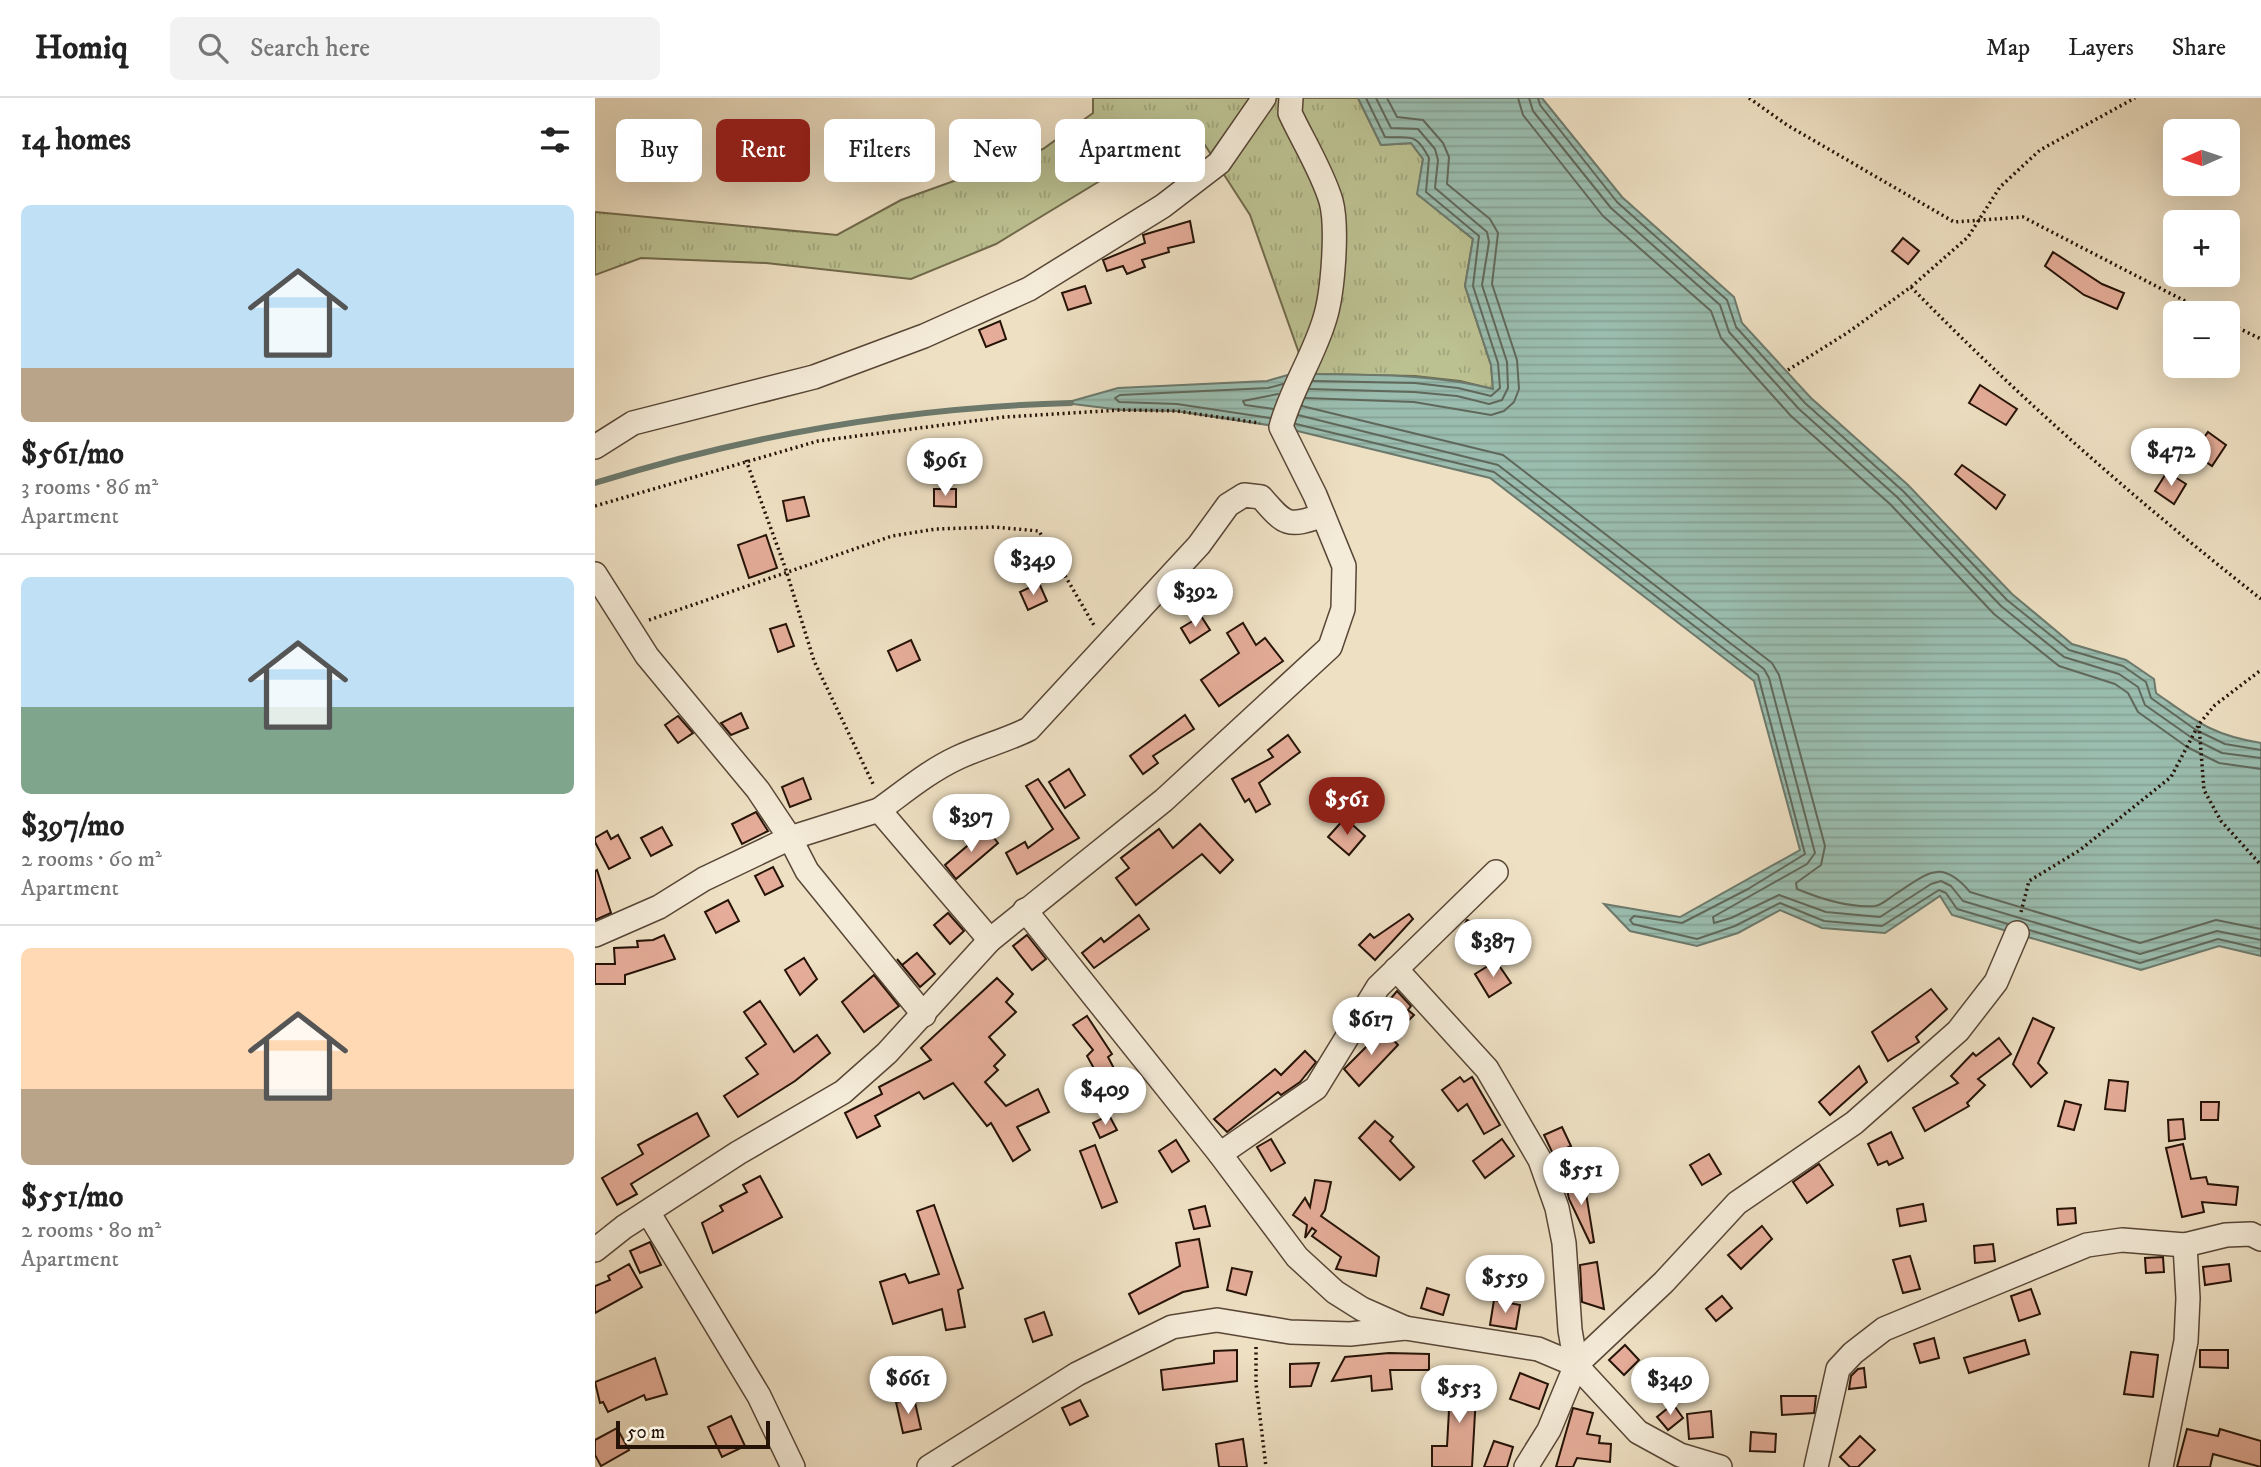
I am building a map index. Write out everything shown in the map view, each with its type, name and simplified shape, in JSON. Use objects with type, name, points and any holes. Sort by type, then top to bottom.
[{"type":"street","points":[[595,447],[633,423],[814,377],[924,336],[1029,289],[1163,206],[1219,163],[1264,98]]},
{"type":"street","points":[[595,1250],[738,1153],[843,1092],[924,1015],[990,940],[1164,800],[1330,647],[1343,609],[1344,566],[1281,427],[1287,403],[1305,370],[1325,317],[1333,261],[1331,202],[1290,113],[1291,98]]},
{"type":"street","points":[[595,935],[659,907],[704,879],[790,838],[882,808],[913,784],[957,758],[1003,743],[1028,729],[1199,545],[1228,505],[1244,495],[1261,497],[1281,520],[1297,524],[1323,515]]},
{"type":"street","points":[[595,574],[627,628],[758,790],[790,838],[807,871],[924,1015]]},
{"type":"street","points":[[882,808],[990,940]]},
{"type":"street","points":[[1220,1154],[1316,1088],[1378,987],[1496,872]]},
{"type":"street","points":[[1025,910],[1220,1154],[1297,1257],[1335,1292],[1362,1309],[1405,1328],[1538,1349],[1577,1364],[1639,1432],[1680,1455],[1720,1467]]},
{"type":"street","points":[[1526,1467],[1549,1430],[1577,1364],[1664,1282],[1737,1203],[1854,1123],[1958,1031],[1996,982],[2017,933]]},
{"type":"street","points":[[1396,969],[1487,1069],[1540,1160],[1557,1208],[1564,1242],[1570,1330],[1577,1364]]},
{"type":"street","points":[[648,1212],[759,1396],[793,1467]]},
{"type":"street","points":[[1816,1467],[1838,1369],[1884,1328],[2087,1245],[2122,1240],[2185,1245],[2225,1235],[2251,1234],[2261,1239]]},
{"type":"street","points":[[2161,1467],[2186,1341],[2189,1298],[2185,1245]]},
{"type":"street","points":[[929,1467],[1077,1374],[1172,1327],[1217,1320],[1255,1327],[1350,1334],[1405,1328]]},
{"type":"path","points":[[1749,98],[1787,125],[1954,222],[2023,216],[2186,301]]},
{"type":"path","points":[[1787,370],[1911,287],[1968,237],[2000,187],[2041,150],[2134,98]]},
{"type":"path","points":[[1911,287],[1986,363],[2187,540],[2261,599]]},
{"type":"path","points":[[2240,329],[2261,339]]},
{"type":"path","points":[[595,506],[818,441],[1018,416],[1122,410],[1176,411],[1281,427]]},
{"type":"path","points":[[746,460],[786,570],[814,660],[882,808]]},
{"type":"path","points":[[627,628],[786,570],[892,536],[925,530],[995,527],[1039,531],[1106,645]]},
{"type":"path","points":[[2017,933],[2029,881],[2080,850],[2171,777],[2199,724],[2215,705],[2261,670]]},
{"type":"path","points":[[2199,724],[2204,790],[2221,821],[2261,864]]},
{"type":"path","points":[[1255,1327],[1256,1384],[1266,1467]]},
{"type":"green space","points":[[1093,98],[1358,98],[1381,145],[1411,143],[1423,159],[1418,194],[1473,239],[1465,286],[1491,365],[1493,389],[1460,381],[1415,376],[1316,374],[1305,370],[1250,215],[1205,145],[1205,119],[1085,119],[1093,113]]},
{"type":"green space","points":[[1055,140],[1055,182],[1098,182],[996,244],[911,279],[766,263],[641,258],[595,275],[595,212],[837,235],[901,200],[951,182],[1041,182],[1043,149]]},
{"type":"water","points":[[1358,98],[1542,98],[1622,197],[1734,297],[1742,323],[1811,398],[1908,485],[2012,594],[2072,644],[2126,660],[2154,679],[2156,693],[2194,719],[2229,736],[2261,743],[2261,956],[2219,946],[2141,970],[1952,915],[1940,896],[1885,933],[1822,928],[1780,910],[1738,933],[1697,946],[1630,931],[1604,904],[1680,917],[1800,850],[1754,681],[1490,478],[1281,427],[1176,411],[1121,410],[1065,403],[1118,388],[1267,381],[1305,370],[1316,374],[1449,380],[1493,389],[1491,365],[1465,286],[1473,239],[1417,194],[1423,159],[1411,143],[1381,145]]},
{"type":"building","points":[[1190,221],[1194,242],[1168,248],[1169,252],[1142,260],[1145,267],[1127,274],[1123,266],[1107,271],[1103,260],[1145,243],[1143,235]]},
{"type":"building","points":[[1903,238],[1919,251],[1908,264],[1892,251]]},
{"type":"building","points":[[2053,252],[2102,284],[2124,293],[2117,309],[2084,295],[2045,266]]},
{"type":"building","points":[[1085,286],[1091,303],[1068,310],[1062,293]]},
{"type":"building","points":[[1000,321],[1006,339],[986,347],[979,330]]},
{"type":"building","points":[[1980,385],[2017,409],[2006,425],[1969,403]]},
{"type":"building","points":[[2208,432],[2226,445],[2212,466],[2193,453]]},
{"type":"building","points":[[1962,465],[2005,495],[1996,509],[1955,474]]},
{"type":"building","points":[[2167,472],[2186,484],[2174,504],[2155,491]]},
{"type":"building","points":[[934,489],[956,489],[956,507],[934,506]]},
{"type":"building","points":[[804,497],[809,516],[787,521],[783,501]]},
{"type":"building","points":[[766,535],[777,568],[749,578],[738,545]]},
{"type":"building","points":[[1039,583],[1047,601],[1028,610],[1020,592]]},
{"type":"building","points":[[1201,616],[1210,630],[1190,643],[1181,628]]},
{"type":"building","points":[[1243,623],[1256,645],[1265,638],[1283,661],[1219,706],[1201,680],[1239,653],[1227,633]]},
{"type":"building","points":[[786,624],[794,646],[778,652],[770,629]]},
{"type":"building","points":[[911,640],[920,660],[897,671],[888,651]]},
{"type":"building","points":[[741,713],[748,728],[731,735],[721,723]]},
{"type":"building","points":[[1185,715],[1194,729],[1153,756],[1158,763],[1143,774],[1130,756]]},
{"type":"building","points":[[678,716],[693,733],[678,743],[665,725]]},
{"type":"building","points":[[1288,735],[1300,752],[1259,783],[1270,804],[1256,812],[1249,799],[1245,802],[1232,779],[1273,757],[1268,750]]},
{"type":"building","points":[[1069,769],[1085,795],[1065,808],[1049,782]]},
{"type":"building","points":[[803,778],[811,799],[790,807],[782,787]]},
{"type":"building","points":[[1038,779],[1079,838],[1017,874],[1006,853],[1025,842],[1028,848],[1053,829],[1026,786]]},
{"type":"building","points":[[756,812],[768,831],[742,844],[732,824]]},
{"type":"building","points":[[1345,818],[1365,836],[1349,855],[1328,837]]},
{"type":"building","points":[[1200,824],[1233,860],[1220,873],[1202,854],[1136,905],[1116,878],[1129,868],[1121,858],[1159,829],[1173,848]]},
{"type":"building","points":[[662,827],[672,845],[651,856],[641,838]]},
{"type":"building","points":[[987,829],[998,843],[956,879],[945,865]]},
{"type":"building","points":[[607,831],[611,839],[618,835],[630,858],[609,869],[595,842],[595,838]]},
{"type":"building","points":[[773,867],[783,886],[765,895],[755,876]]},
{"type":"building","points":[[597,870],[611,913],[595,920],[595,871]]},
{"type":"building","points":[[728,900],[739,921],[716,933],[705,912]]},
{"type":"building","points":[[948,913],[964,931],[950,944],[934,925]]},
{"type":"building","points":[[1409,914],[1413,919],[1375,960],[1359,945],[1370,934],[1374,938]]},
{"type":"building","points":[[1139,915],[1149,929],[1094,968],[1082,953],[1101,938],[1104,942]]},
{"type":"building","points":[[1467,920],[1486,928],[1478,948],[1456,939]]},
{"type":"building","points":[[664,935],[675,959],[625,975],[625,984],[595,984],[595,964],[615,964],[614,948],[638,947],[637,941],[653,940]]},
{"type":"building","points":[[1027,935],[1046,959],[1032,970],[1013,946]]},
{"type":"building","points":[[917,953],[935,974],[920,987],[897,959],[902,965]]},
{"type":"building","points":[[804,958],[817,979],[800,995],[785,970]]},
{"type":"building","points":[[1496,961],[1511,983],[1489,997],[1475,974]]},
{"type":"building","points":[[874,975],[899,1006],[864,1032],[842,1002]]},
{"type":"building","points":[[997,978],[1013,994],[1006,1002],[1016,1012],[989,1037],[1005,1055],[994,1066],[998,1070],[985,1082],[1006,1106],[1038,1089],[1049,1112],[1017,1127],[1030,1150],[1013,1161],[991,1123],[987,1126],[953,1083],[924,1099],[919,1092],[875,1116],[880,1126],[857,1138],[845,1113],[882,1094],[879,1087],[931,1060],[921,1048]]},
{"type":"building","points":[[1931,989],[1947,1009],[1916,1037],[1919,1042],[1888,1061],[1872,1032]]},
{"type":"building","points":[[1397,991],[1411,1006],[1408,1010],[1414,1015],[1394,1035],[1379,1019],[1391,1008],[1386,1004]]},
{"type":"building","points":[[760,1001],[794,1052],[817,1035],[830,1053],[795,1081],[738,1117],[724,1096],[758,1074],[746,1058],[766,1044],[744,1012]]},
{"type":"building","points":[[1087,1016],[1112,1054],[1108,1057],[1120,1080],[1133,1072],[1144,1091],[1109,1110],[1100,1094],[1106,1090],[1087,1056],[1093,1050],[1073,1025]]},
{"type":"building","points":[[2033,1018],[2054,1028],[2038,1063],[2047,1073],[2031,1087],[2013,1064]]},
{"type":"building","points":[[1384,1029],[1398,1045],[1359,1086],[1344,1069]]},
{"type":"building","points":[[1999,1038],[2011,1054],[1978,1079],[1985,1085],[1967,1103],[1969,1106],[1925,1131],[1913,1108],[1958,1083],[1951,1076],[1973,1053],[1976,1056]]},
{"type":"building","points":[[1305,1051],[1316,1062],[1300,1082],[1281,1095],[1278,1092],[1227,1132],[1214,1119],[1275,1069],[1281,1075]]},
{"type":"building","points":[[1859,1066],[1867,1082],[1830,1115],[1819,1102]]},
{"type":"building","points":[[1460,1077],[1464,1082],[1472,1077],[1500,1125],[1484,1134],[1467,1104],[1458,1111],[1442,1090]]},
{"type":"building","points":[[2109,1080],[2128,1082],[2125,1111],[2105,1109]]},
{"type":"building","points":[[2065,1101],[2081,1105],[2074,1130],[2058,1126]]},
{"type":"building","points":[[2201,1102],[2219,1102],[2218,1120],[2201,1120]]},
{"type":"building","points":[[697,1113],[709,1136],[631,1184],[637,1194],[617,1205],[602,1178],[643,1154],[638,1145]]},
{"type":"building","points":[[1109,1115],[1117,1130],[1100,1138],[1093,1123]]},
{"type":"building","points":[[2183,1119],[2185,1139],[2169,1141],[2168,1120]]},
{"type":"building","points":[[1375,1121],[1393,1137],[1390,1141],[1414,1167],[1400,1180],[1359,1138]]},
{"type":"building","points":[[1562,1127],[1571,1146],[1553,1154],[1544,1135]]},
{"type":"building","points":[[1891,1132],[1903,1158],[1889,1165],[1887,1161],[1878,1165],[1868,1144]]},
{"type":"building","points":[[1271,1139],[1285,1163],[1271,1171],[1257,1147]]},
{"type":"building","points":[[1502,1139],[1514,1156],[1485,1178],[1473,1161]]},
{"type":"building","points":[[1176,1140],[1189,1161],[1172,1172],[1159,1151]]},
{"type":"building","points":[[2183,1144],[2191,1179],[2206,1177],[2208,1184],[2238,1187],[2236,1205],[2202,1202],[2204,1212],[2182,1217],[2166,1148]]},
{"type":"building","points":[[1095,1145],[1117,1202],[1102,1208],[1080,1151]]},
{"type":"building","points":[[1709,1154],[1721,1174],[1702,1185],[1690,1165]]},
{"type":"building","points":[[1819,1164],[1833,1185],[1807,1203],[1793,1182]]},
{"type":"building","points":[[760,1176],[782,1217],[713,1253],[702,1223],[723,1211],[720,1206],[747,1192],[743,1185]]},
{"type":"building","points":[[1315,1180],[1331,1182],[1325,1210],[1321,1216],[1379,1257],[1376,1276],[1336,1269],[1341,1257],[1312,1236],[1316,1231],[1312,1228],[1305,1238],[1307,1225],[1293,1215],[1305,1198],[1310,1207]]},
{"type":"building","points":[[1584,1181],[1594,1242],[1590,1243],[1569,1199],[1566,1185]]},
{"type":"building","points":[[1923,1204],[1926,1221],[1900,1226],[1897,1209]]},
{"type":"building","points":[[934,1205],[963,1288],[958,1290],[965,1327],[946,1330],[942,1309],[893,1324],[880,1282],[905,1274],[909,1283],[939,1274],[917,1211]]},
{"type":"building","points":[[1205,1206],[1210,1226],[1194,1229],[1189,1210]]},
{"type":"building","points":[[2075,1208],[2076,1223],[2058,1225],[2057,1209]]},
{"type":"building","points":[[1762,1226],[1772,1239],[1741,1269],[1728,1255]]},
{"type":"building","points":[[1199,1239],[1208,1287],[1183,1292],[1139,1314],[1129,1294],[1180,1266],[1176,1243]]},
{"type":"building","points":[[650,1242],[661,1265],[640,1273],[630,1251]]},
{"type":"building","points":[[1993,1244],[1995,1261],[1975,1263],[1974,1246]]},
{"type":"building","points":[[1910,1256],[1920,1289],[1903,1293],[1893,1260]]},
{"type":"building","points":[[2163,1257],[2164,1272],[2146,1273],[2145,1258]]},
{"type":"building","points":[[1597,1262],[1604,1309],[1582,1302],[1580,1265]]},
{"type":"building","points":[[629,1264],[642,1287],[595,1313],[595,1286],[610,1280],[608,1276]]},
{"type":"building","points":[[2229,1264],[2231,1281],[2205,1285],[2203,1267]]},
{"type":"building","points":[[1232,1268],[1252,1272],[1246,1295],[1227,1290]]},
{"type":"building","points":[[1427,1288],[1449,1295],[1443,1315],[1421,1308]]},
{"type":"building","points":[[2031,1289],[2040,1314],[2019,1321],[2011,1296]]},
{"type":"building","points":[[1722,1296],[1732,1308],[1716,1321],[1706,1309]]},
{"type":"building","points":[[1494,1300],[1520,1305],[1516,1329],[1490,1325]]},
{"type":"building","points":[[1044,1312],[1052,1335],[1033,1342],[1025,1319]]},
{"type":"building","points":[[1934,1338],[1939,1358],[1920,1363],[1914,1344]]},
{"type":"building","points":[[2025,1340],[2029,1354],[1969,1373],[1964,1358]]},
{"type":"building","points":[[1625,1345],[1639,1360],[1624,1375],[1609,1360]]},
{"type":"building","points":[[1237,1350],[1237,1381],[1163,1390],[1161,1370],[1214,1363],[1214,1351]]},
{"type":"building","points":[[2200,1350],[2228,1350],[2228,1368],[2200,1367]]},
{"type":"building","points":[[2131,1352],[2158,1355],[2153,1397],[2124,1394]]},
{"type":"building","points":[[1389,1353],[1429,1354],[1429,1370],[1390,1370],[1392,1389],[1372,1391],[1371,1376],[1332,1381],[1345,1357]]},
{"type":"building","points":[[655,1358],[667,1394],[646,1400],[644,1395],[608,1412],[603,1402],[600,1403],[595,1382]]},
{"type":"building","points":[[1319,1363],[1311,1386],[1290,1387],[1290,1364]]},
{"type":"building","points":[[1864,1368],[1866,1387],[1849,1389],[1851,1376],[1858,1369]]},
{"type":"building","points":[[1520,1373],[1548,1384],[1539,1409],[1510,1399]]},
{"type":"building","points":[[1451,1375],[1477,1377],[1472,1467],[1432,1467],[1432,1446],[1447,1446]]},
{"type":"building","points":[[1781,1396],[1816,1396],[1814,1413],[1782,1415]]},
{"type":"building","points":[[914,1398],[921,1429],[903,1433],[896,1402]]},
{"type":"building","points":[[1080,1400],[1088,1416],[1070,1425],[1062,1408]]},
{"type":"building","points":[[1673,1404],[1683,1418],[1668,1430],[1657,1417]]},
{"type":"building","points":[[1573,1408],[1593,1413],[1587,1434],[1600,1436],[1599,1443],[1611,1444],[1610,1462],[1577,1458],[1573,1467],[1556,1467]]},
{"type":"building","points":[[1711,1411],[1713,1437],[1689,1439],[1687,1414]]},
{"type":"building","points":[[731,1416],[745,1446],[722,1457],[708,1427]]},
{"type":"building","points":[[617,1428],[629,1450],[601,1466],[595,1455],[595,1440]]},
{"type":"building","points":[[2187,1429],[2218,1436],[2220,1429],[2261,1441],[2261,1467],[2213,1454],[2210,1467],[2177,1467]]},
{"type":"building","points":[[1751,1432],[1776,1434],[1775,1452],[1750,1451]]},
{"type":"building","points":[[1860,1436],[1875,1450],[1858,1467],[1850,1467],[1840,1457]]},
{"type":"building","points":[[1243,1439],[1247,1467],[1219,1467],[1216,1444]]},
{"type":"building","points":[[1494,1441],[1513,1447],[1507,1467],[1484,1467]]},
{"type":"waterway","points":[[595,483],[711,451],[830,426],[950,410],[1071,403]]}]
